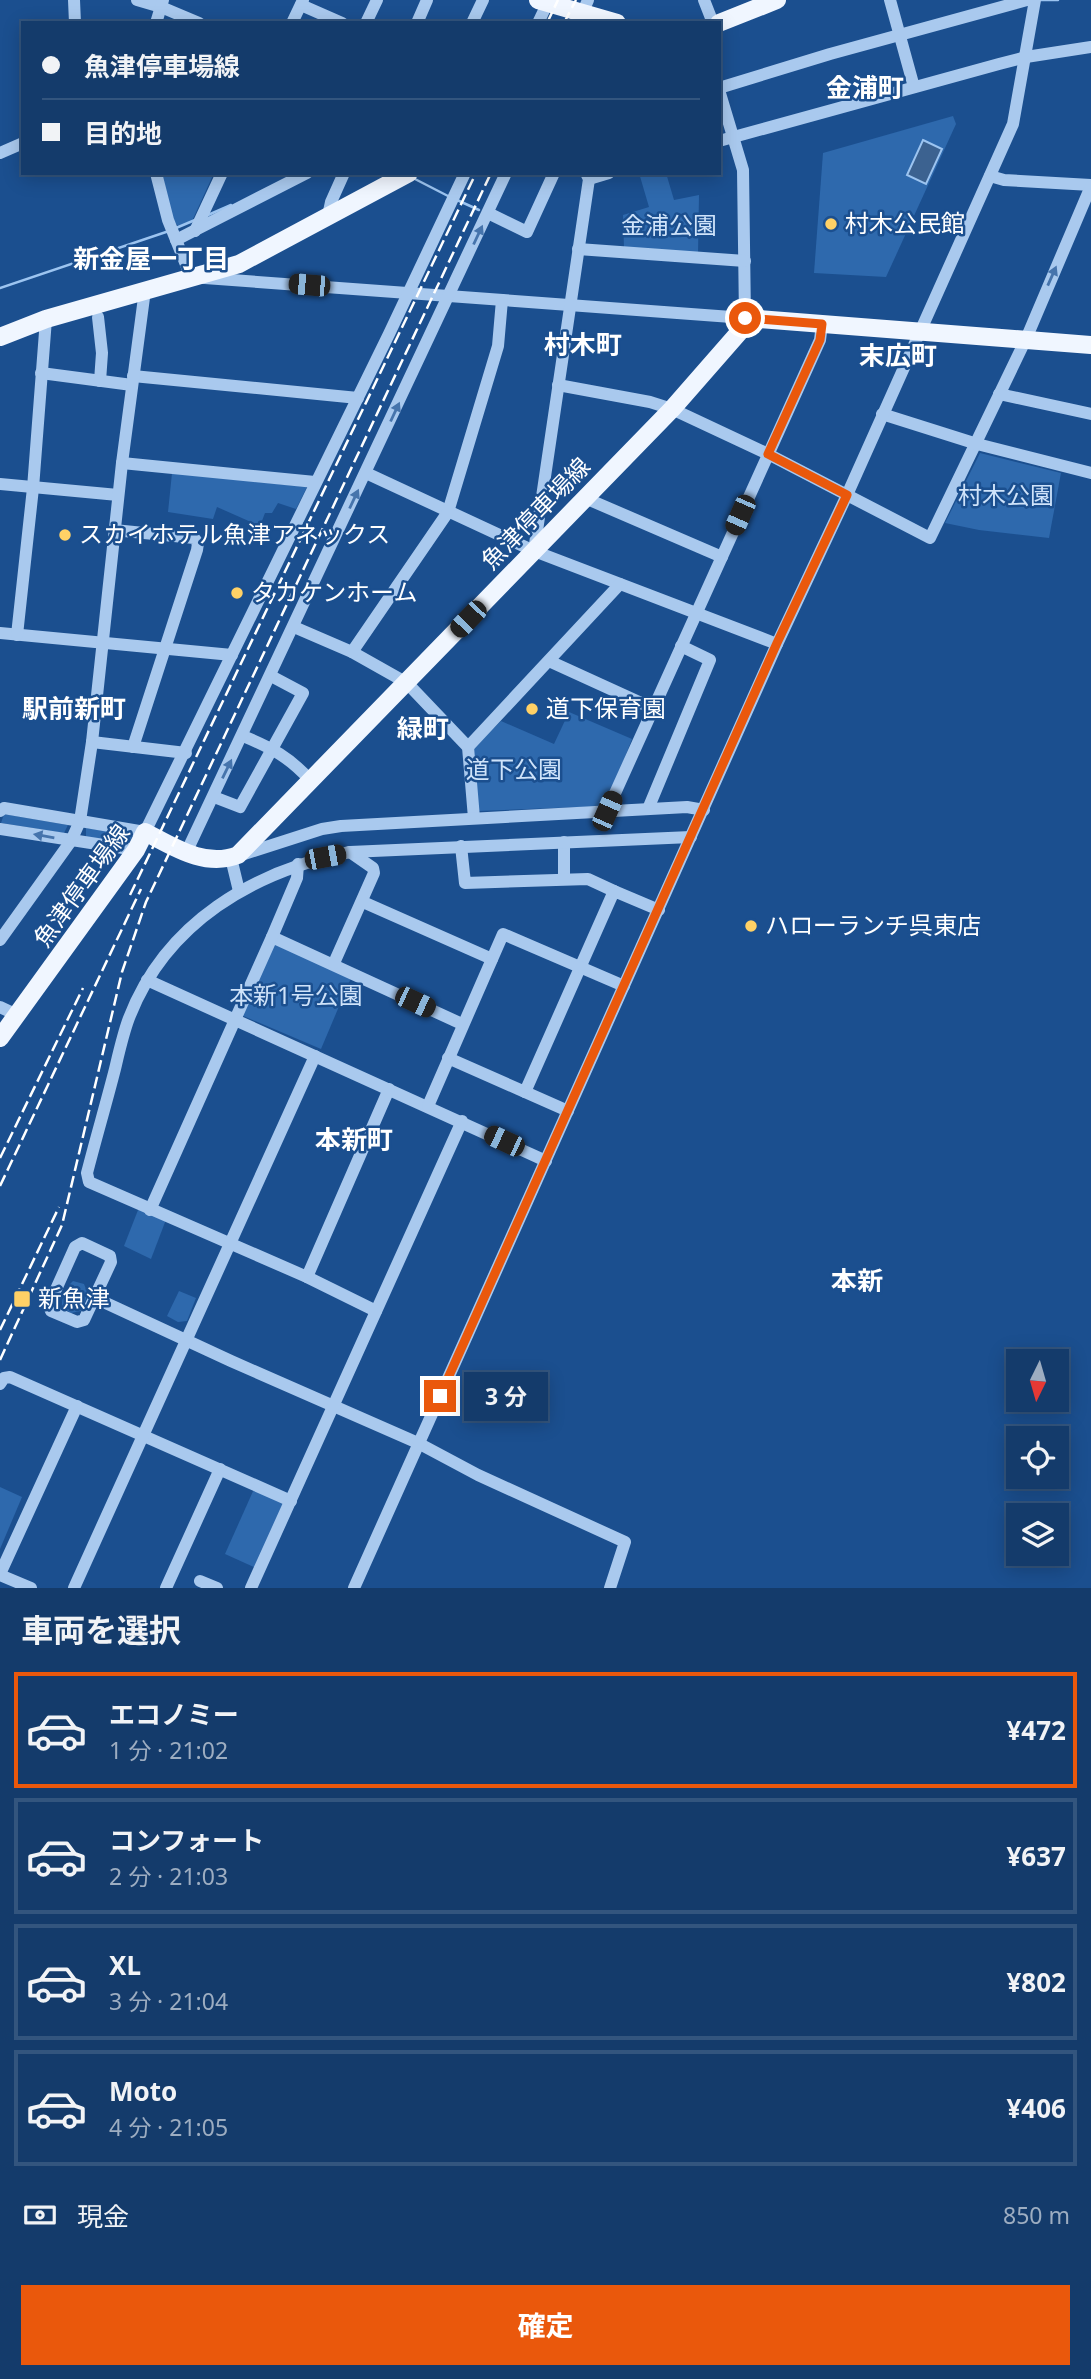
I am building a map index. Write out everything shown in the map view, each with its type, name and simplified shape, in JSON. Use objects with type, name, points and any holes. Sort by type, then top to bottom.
[{"type":"main road","points":[[721,22],[777,0]]},
{"type":"main road","points":[[545,1],[611,21]]},
{"type":"main road","points":[[0,337],[46,319],[239,264],[406,175]]},
{"type":"main road","points":[[745,318],[1026,339],[1090,341]]},
{"type":"main road","name":"魚津停車場線","points":[[0,1038],[136,850],[145,832],[187,853],[208,859],[235,857],[672,409],[742,329],[745,318]]},
{"type":"street","points":[[74,0],[75,21]]},
{"type":"street","points":[[137,0],[162,3],[195,21]]},
{"type":"street","points":[[367,21],[377,0]]},
{"type":"street","points":[[418,21],[427,0]]},
{"type":"street","points":[[473,21],[483,0]]},
{"type":"street","points":[[704,0],[712,21]]},
{"type":"street","points":[[890,0],[914,87]]},
{"type":"street","points":[[721,88],[830,54],[1027,0]]},
{"type":"street","points":[[354,1588],[777,643],[847,495],[1013,124],[1035,0]]},
{"type":"street","points":[[539,21],[545,1]]},
{"type":"street","points":[[157,21],[162,3]]},
{"type":"street","points":[[293,21],[302,3],[338,21]]},
{"type":"street","points":[[721,140],[1027,57],[1091,47]]},
{"type":"street","points":[[157,175],[168,220],[191,277],[745,318],[743,170],[721,96]]},
{"type":"street","points":[[0,153],[21,145]]},
{"type":"street","points":[[195,231],[221,175]]},
{"type":"street","points":[[176,240],[303,175]]},
{"type":"street","points":[[328,216],[341,175]]},
{"type":"street","points":[[0,811],[4,808],[145,832],[186,753],[464,175]]},
{"type":"street","points":[[187,853],[505,175]]},
{"type":"street","points":[[488,213],[527,232],[553,175]]},
{"type":"street","points":[[534,551],[579,249],[587,176]]},
{"type":"street","points":[[558,385],[650,402],[672,409],[768,454],[930,538],[1026,339],[1091,186],[1004,180],[990,176]]},
{"type":"street","points":[[579,249],[745,261]]},
{"type":"street","points":[[0,940],[71,841],[80,821],[92,742],[100,644],[145,290]]},
{"type":"street","points":[[352,652],[448,512],[498,346],[502,300]]},
{"type":"street","points":[[98,317],[102,353],[100,381]]},
{"type":"street","points":[[17,635],[33,488],[46,319]]},
{"type":"street","points":[[607,811],[820,340],[822,324]]},
{"type":"street","points":[[41,373],[100,381],[133,380],[358,398]]},
{"type":"street","points":[[999,394],[1091,414]]},
{"type":"street","points":[[882,414],[976,444],[1091,473]]},
{"type":"street","points":[[122,463],[315,482]]},
{"type":"street","points":[[366,473],[534,551],[777,643]]},
{"type":"street","points":[[0,484],[118,495]]},
{"type":"street","points":[[585,498],[722,556]]},
{"type":"street","points":[[114,530],[194,538],[198,544],[134,747]]},
{"type":"street","points":[[468,747],[620,584]]},
{"type":"street","points":[[294,627],[352,652],[407,683],[468,747],[474,818]]},
{"type":"street","points":[[0,633],[232,655]]},
{"type":"street","points":[[648,809],[710,660],[681,646]]},
{"type":"street","points":[[549,661],[652,708]]},
{"type":"street","points":[[214,797],[240,807],[303,693],[271,676]]},
{"type":"street","points":[[243,736],[292,760],[310,780]]},
{"type":"street","points":[[92,742],[186,753]]},
{"type":"street","points":[[239,891],[235,857],[322,828],[687,807],[704,810]]},
{"type":"street","points":[[0,829],[136,850]]},
{"type":"street","points":[[376,1311],[307,1277],[89,1182],[87,1173],[129,1018],[147,980],[166,951],[239,891],[298,864],[350,852],[691,837]]},
{"type":"street","points":[[564,842],[564,879]]},
{"type":"street","points":[[461,846],[465,883],[589,878],[659,910]]},
{"type":"street","points":[[334,964],[374,873],[373,868],[350,852]]},
{"type":"street","points":[[150,1210],[272,937],[297,878],[298,864]]},
{"type":"street","points":[[525,1092],[614,891]]},
{"type":"street","points":[[363,902],[492,959]]},
{"type":"street","points":[[428,1106],[503,934],[624,986]]},
{"type":"street","points":[[272,937],[462,1024]]},
{"type":"street","points":[[147,980],[546,1161]]},
{"type":"street","points":[[0,1007],[17,1015]]},
{"type":"street","points":[[74,1588],[314,1056]]},
{"type":"street","points":[[448,1058],[568,1111]]},
{"type":"street","points":[[307,1277],[389,1089]]},
{"type":"street","points":[[251,1588],[462,1121]]},
{"type":"street","points":[[82,1243],[110,1256],[111,1262],[95,1298],[84,1320],[77,1322],[51,1311],[49,1305],[75,1247],[82,1243]]},
{"type":"street","points":[[95,1298],[418,1443],[478,1475],[625,1542],[610,1588]]},
{"type":"street","points":[[0,1384],[4,1377],[10,1377],[291,1501]]},
{"type":"street","points":[[30,1588],[0,1574],[77,1406]]},
{"type":"street","points":[[166,1588],[220,1469]]},
{"type":"street","points":[[200,1581],[217,1588]]},
{"type":"green space","points":[[953,116],[956,124],[886,277],[814,273],[823,153]]},
{"type":"green space","points":[[162,175],[213,175],[192,221],[178,226],[172,219]]},
{"type":"green space","name":"金浦公園","points":[[640,175],[667,175],[674,200],[699,195],[698,254],[624,248],[623,215],[649,207]]},
{"type":"green space","name":"村木公園","points":[[980,453],[1061,473],[1049,538],[945,523]]},
{"type":"green space","points":[[172,473],[307,487],[296,509],[278,503],[272,513],[265,513],[260,526],[217,507],[213,519],[168,512]]},
{"type":"green space","name":"道下公園","points":[[569,712],[632,739],[606,806],[478,811],[473,748],[501,721],[554,744]]},
{"type":"green space","points":[[4,814],[68,825],[64,833],[1,823]]},
{"type":"green space","points":[[86,828],[133,835],[129,843],[86,837]]},
{"type":"green space","name":"本新1号公園","points":[[274,944],[351,978],[321,1049],[241,1015]]},
{"type":"green space","points":[[140,1205],[167,1217],[151,1259],[124,1246]]},
{"type":"green space","points":[[73,1281],[84,1284],[88,1294],[81,1311],[71,1313],[62,1307],[62,1304],[64,1293]]},
{"type":"green space","points":[[179,1291],[196,1298],[187,1321],[178,1322],[167,1316]]},
{"type":"green space","points":[[0,1487],[22,1497],[0,1549]]},
{"type":"green space","points":[[254,1489],[282,1502],[284,1507],[256,1568],[225,1554]]},
{"type":"shaded area","points":[[923,140],[942,149],[926,184],[907,175]]},
{"type":"waterway","points":[[1041,0],[1058,0]]},
{"type":"waterway","points":[[413,178],[448,196]]},
{"type":"waterway","points":[[457,200],[479,210]]},
{"type":"waterway","points":[[208,215],[231,205]]},
{"type":"waterway","points":[[176,228],[195,220]]},
{"type":"waterway","points":[[0,288],[169,231]]},
{"type":"railway","points":[[548,21],[558,0]]},
{"type":"railway","points":[[565,21],[576,0]]},
{"type":"railway","points":[[130,895],[475,175]]},
{"type":"railway","points":[[0,1360],[62,1225],[122,972],[146,902],[490,175]]},
{"type":"railway","points":[[0,1186],[141,889]]},
{"type":"railway","points":[[0,1158],[83,988]]},
{"type":"railway","points":[[0,1330],[59,1207]]},
{"type":"place","name":"村木公民館","points":[[831,224]]},
{"type":"place","name":"スカイホテル魚津アネックス","points":[[65,535]]},
{"type":"place","name":"タカケンホーム","points":[[237,593]]},
{"type":"place","name":"道下保育園","points":[[532,709]]},
{"type":"place","name":"ハローランチ呉東店","points":[[751,926]]},
{"type":"place","name":"新魚津","points":[[22,1299]]},
{"type":"district","name":"金浦町","points":[[865,88]]},
{"type":"district","name":"新金屋一丁目","points":[[151,259]]},
{"type":"district","name":"村木町","points":[[583,345]]},
{"type":"district","name":"末広町","points":[[898,356]]},
{"type":"district","name":"駅前新町","points":[[74,709]]},
{"type":"district","name":"緑町","points":[[423,729]]},
{"type":"district","name":"本新町","points":[[354,1140]]},
{"type":"district","name":"本新","points":[[857,1281]]},
{"type":"route","points":[[440,1396],[777,643],[847,495],[768,454],[820,340],[822,324],[745,318]]}]
